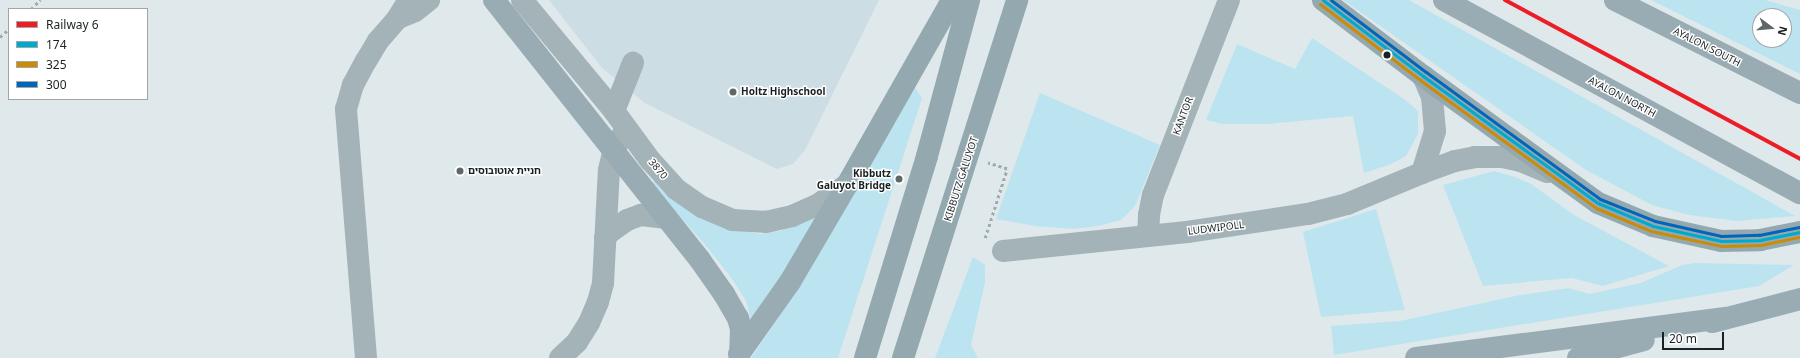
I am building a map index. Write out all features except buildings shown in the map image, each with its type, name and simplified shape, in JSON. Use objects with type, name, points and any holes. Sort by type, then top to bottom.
[{"type":"highway","points":[[494,0],[700,260],[724,294],[738,318],[741,329],[737,355]]},
{"type":"highway","name":"AYALON NORTH","points":[[1444,0],[1798,192]]},
{"type":"highway","name":"AYALON SOUTH","points":[[1615,0],[1800,93]]},
{"type":"highway","points":[[737,355],[790,282],[847,185]]},
{"type":"highway","points":[[1578,358],[1800,299]]},
{"type":"highway","points":[[1416,358],[1725,318]]},
{"type":"main road","points":[[847,185],[952,0]]},
{"type":"main road","points":[[865,358],[927,156],[969,0]]},
{"type":"main road","name":"KIBBUTZ GALUYOT","points":[[903,358],[1017,0]]},
{"type":"main road","points":[[1007,34],[1023,0]]},
{"type":"main road","points":[[1323,0],[1598,203],[1653,226],[1721,241],[1760,240],[1800,232]]},
{"type":"street","points":[[366,358],[346,109],[353,85],[366,61],[378,41],[397,19],[409,0]]},
{"type":"street","points":[[397,19],[415,11],[429,0]]},
{"type":"street","name":"3870","points":[[522,0],[619,119],[650,160],[676,189],[702,207],[732,220],[766,222],[792,216],[817,205],[847,185]]},
{"type":"street","name":"KANTOR","points":[[1148,235],[1149,215],[1153,195],[1229,0]]},
{"type":"street","points":[[560,358],[577,342],[589,323],[598,302],[603,283],[609,170],[619,119],[633,63]]},
{"type":"street","points":[[1422,173],[1435,131],[1432,97],[1424,76]]},
{"type":"street","name":"LUDWIPOLL","points":[[1003,251],[1194,231],[1308,214],[1347,204],[1422,173],[1456,161],[1475,157],[1502,157],[1521,161],[1565,180]]},
{"type":"street","points":[[605,244],[610,232],[627,220],[641,215],[667,218]]},
{"type":"path","points":[[32,8],[40,0]]},
{"type":"path","points":[[0,37],[8,30]]},
{"type":"path","points":[[984,242],[1007,169],[986,163]]},
{"type":"shaded area","name":"Holtz Highschool","points":[[549,0],[879,0],[805,150],[793,164],[777,169],[645,103],[602,68]]},
{"type":"shaded area","points":[[1343,0],[1409,0],[1795,216],[1737,221],[1689,215],[1652,205],[1586,170]]},
{"type":"shaded area","points":[[1651,0],[1765,0],[1800,10],[1800,74]]},
{"type":"shaded area","points":[[1312,38],[1404,99],[1418,111],[1418,134],[1406,156],[1391,164],[1364,173],[1353,116],[1266,124],[1222,124],[1206,120],[1237,44],[1295,69]]},
{"type":"shaded area","points":[[914,86],[922,98],[838,358],[751,358],[782,312]]},
{"type":"shaded area","points":[[1040,93],[1160,145],[1135,206],[1121,220],[1098,226],[1073,229],[1035,226],[996,219]]},
{"type":"shaded area","points":[[1494,171],[1515,177],[1531,184],[1574,215],[1669,266],[1603,286],[1572,278],[1483,286],[1443,185]]},
{"type":"shaded area","points":[[656,179],[734,229],[760,234],[780,231],[824,212],[753,328],[746,301],[733,280],[707,247],[651,184]]},
{"type":"shaded area","points":[[1376,209],[1405,310],[1321,317],[1303,232]]},
{"type":"shaded area","points":[[973,257],[985,265],[985,282],[971,345],[978,358],[935,358]]},
{"type":"shaded area","points":[[1695,263],[1794,265],[1759,286],[1334,355],[1331,326],[1400,321],[1520,295],[1569,288],[1589,294],[1641,283],[1682,265]]},
{"type":"rail line","name":"6","points":[[1505,0],[1800,159]]},
{"type":"transit line","name":"174","points":[[1323,0],[1423,76],[1598,203],[1653,226],[1721,241],[1760,240],[1800,232]]},
{"type":"transit line","name":"300","points":[[1331,0],[1426,72],[1600,199],[1655,221],[1721,236],[1759,235],[1799,227]]},
{"type":"transit line","name":"325","points":[[1320,4],[1420,80],[1596,208],[1651,231],[1721,246],[1761,245],[1800,237]]},
{"type":"place","name":"Holtz Highschool","points":[[733,92]]},
{"type":"place","name":"חניית אוטובוסים","points":[[460,171]]},
{"type":"place","name":"Kibbutz Galuyot Bridge","points":[[899,179]]}]
